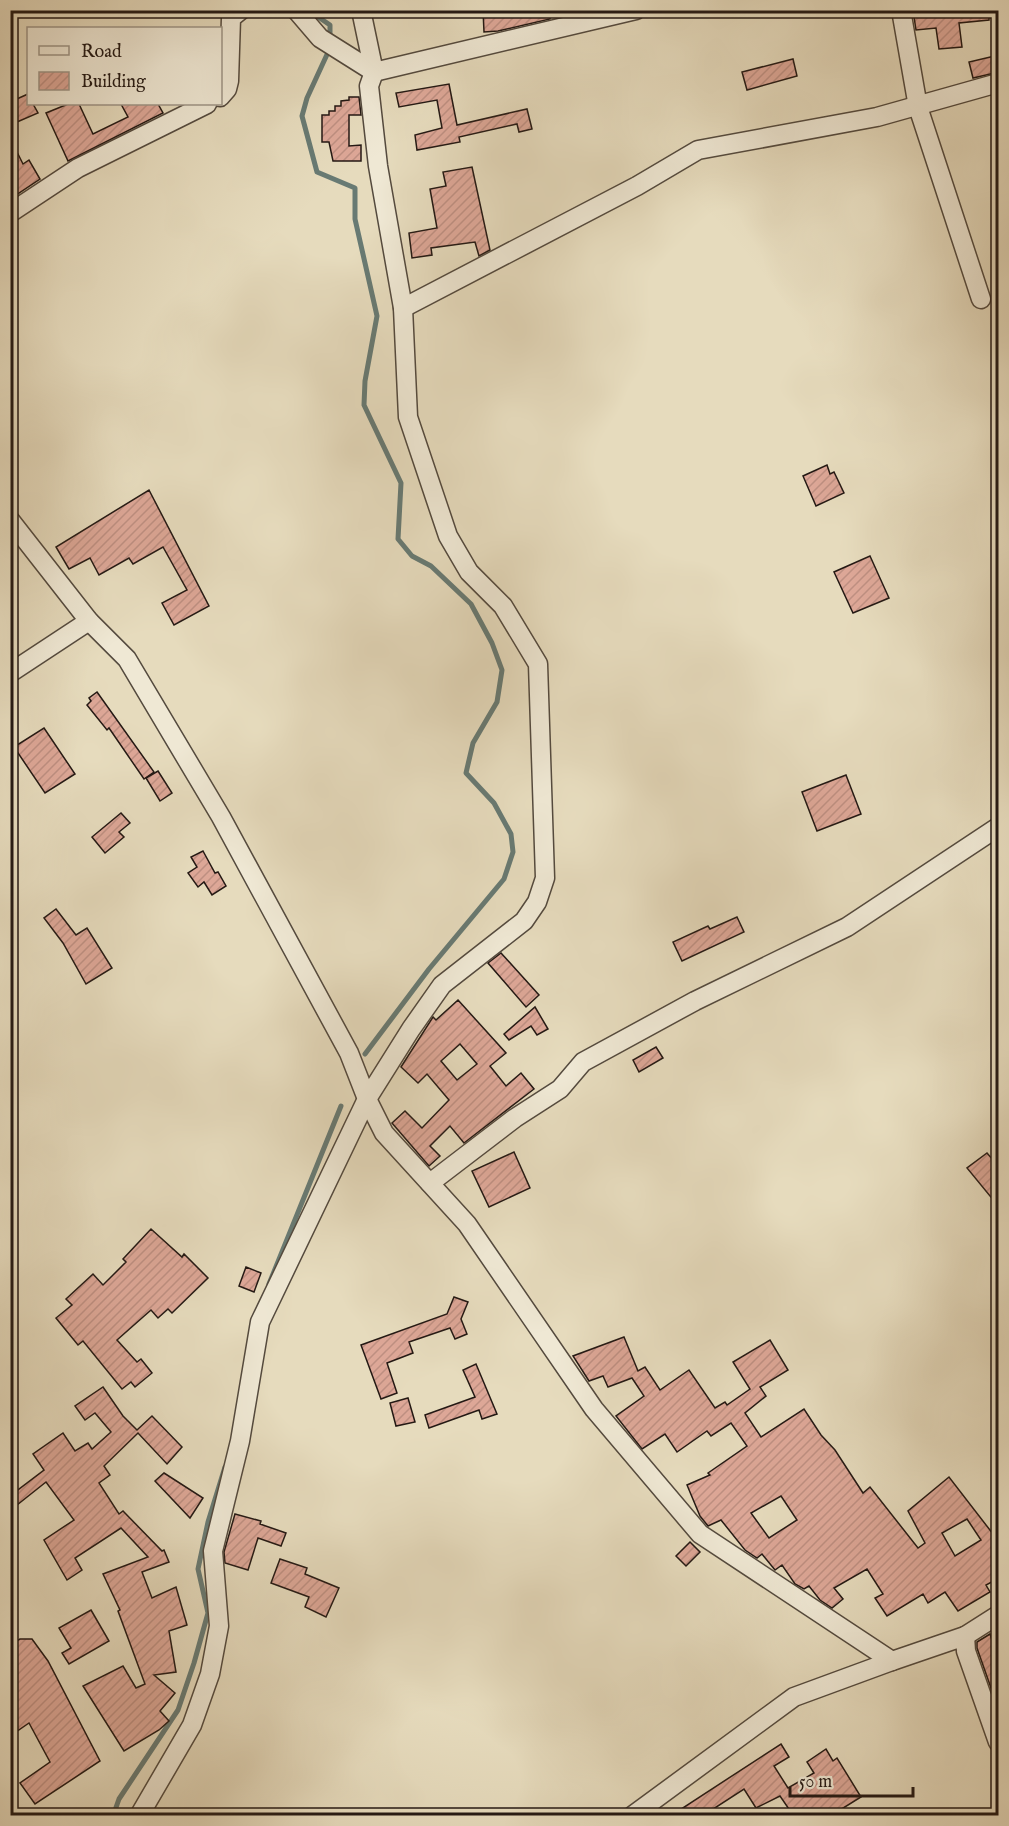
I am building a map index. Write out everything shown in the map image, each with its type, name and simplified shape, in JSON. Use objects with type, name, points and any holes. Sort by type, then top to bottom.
[{"type":"street","points":[[222,95],[227,89],[229,81],[231,18],[241,10]]},
{"type":"street","points":[[296,10],[320,38],[368,68],[636,10]]},
{"type":"street","points":[[139,1815],[192,1725],[210,1674],[219,1626],[213,1551],[240,1441],[260,1322],[367,1099],[442,985],[524,921],[537,902],[545,878],[538,664],[503,606],[469,572],[448,536],[408,417],[403,309],[378,166],[361,10]]},
{"type":"street","points":[[901,10],[918,107],[981,299]]},
{"type":"street","points":[[403,309],[637,186],[698,150],[877,117],[999,83]]},
{"type":"street","points":[[10,213],[78,168],[205,105]]},
{"type":"street","points":[[10,520],[89,621],[127,659],[221,817],[349,1053],[367,1099],[384,1133],[467,1224],[594,1409],[700,1533],[892,1661]]},
{"type":"street","points":[[10,673],[89,621]]},
{"type":"street","points":[[430,1183],[515,1118],[560,1089],[582,1062],[695,1001],[848,927],[999,827]]},
{"type":"street","points":[[632,1815],[794,1697],[965,1636],[999,1615]]},
{"type":"street","points":[[965,1636],[966,1651],[999,1742]]},
{"type":"building","points":[[483,10],[550,10],[550,19],[484,32]]},
{"type":"building","points":[[913,10],[989,10],[989,20],[959,23],[962,47],[939,49],[936,28],[916,30]]},
{"type":"building","points":[[999,55],[999,72],[973,78],[969,62]]},
{"type":"building","points":[[793,59],[797,76],[747,90],[742,72]]},
{"type":"building","points":[[449,84],[457,125],[527,109],[532,129],[519,132],[517,124],[459,137],[460,142],[417,150],[415,135],[442,128],[437,100],[399,107],[396,93]]},
{"type":"building","points":[[27,94],[27,105],[34,105],[38,113],[10,125],[10,102]]},
{"type":"building","points":[[349,97],[359,97],[361,115],[349,115],[349,146],[361,145],[361,161],[333,161],[329,142],[322,142],[322,115],[329,115],[329,111],[335,111],[335,106],[341,106],[341,101],[349,100]]},
{"type":"building","points":[[66,105],[79,105],[93,134],[128,117],[122,105],[159,105],[163,113],[68,161],[46,113]]},
{"type":"building","points":[[10,138],[23,164],[29,160],[40,179],[10,199]]},
{"type":"building","points":[[472,167],[490,250],[479,256],[475,242],[431,248],[432,255],[412,258],[409,233],[437,228],[430,189],[446,186],[443,172]]},
{"type":"building","points":[[827,465],[830,474],[834,472],[844,493],[816,506],[803,476]]},
{"type":"building","points":[[149,490],[209,606],[174,625],[162,603],[187,590],[163,547],[133,564],[129,558],[99,575],[90,558],[69,569],[56,547]]},
{"type":"building","points":[[870,556],[889,598],[853,613],[834,572]]},
{"type":"building","points":[[97,692],[154,772],[144,779],[109,728],[107,730],[87,705],[91,701],[89,698]]},
{"type":"building","points":[[44,728],[75,774],[45,793],[14,747]]},
{"type":"building","points":[[158,771],[172,793],[160,801],[146,778]]},
{"type":"building","points":[[846,775],[861,814],[817,831],[802,792]]},
{"type":"building","points":[[121,813],[130,823],[119,832],[124,837],[105,853],[92,837]]},
{"type":"building","points":[[203,851],[215,873],[218,872],[226,886],[212,895],[204,882],[198,887],[188,873],[197,867],[191,857]]},
{"type":"building","points":[[56,909],[76,935],[87,928],[112,968],[86,984],[63,943],[44,918]]},
{"type":"building","points":[[737,917],[744,932],[682,961],[673,942],[708,926],[710,929]]},
{"type":"building","points":[[501,953],[539,995],[526,1007],[488,963]]},
{"type":"building","points":[[458,1000],[506,1053],[490,1066],[506,1086],[521,1073],[534,1089],[464,1143],[450,1126],[430,1146],[440,1156],[429,1166],[392,1123],[405,1111],[422,1128],[449,1100],[427,1074],[418,1083],[401,1067],[433,1017],[436,1020]],"holes":[[[460,1044],[477,1064],[457,1080],[441,1061]]]},
{"type":"building","points":[[535,1007],[548,1029],[537,1035],[531,1026],[509,1040],[504,1034]]},
{"type":"building","points":[[656,1047],[663,1058],[639,1072],[633,1060]]},
{"type":"building","points":[[514,1152],[530,1188],[489,1207],[472,1171]]},
{"type":"building","points":[[987,1153],[999,1167],[999,1207],[967,1168]]},
{"type":"building","points":[[151,1229],[182,1257],[184,1254],[208,1278],[172,1313],[168,1309],[158,1318],[151,1310],[117,1340],[137,1362],[141,1359],[152,1373],[135,1387],[131,1382],[122,1389],[83,1341],[78,1345],[56,1318],[72,1305],[66,1299],[93,1274],[103,1285],[126,1262],[123,1259]]},
{"type":"building","points":[[246,1267],[261,1273],[254,1292],[239,1286]]},
{"type":"building","points":[[454,1297],[468,1302],[461,1319],[467,1334],[455,1339],[450,1328],[409,1342],[413,1353],[387,1363],[397,1393],[381,1399],[361,1345],[447,1314]]},
{"type":"building","points":[[624,1337],[638,1371],[645,1367],[660,1390],[689,1370],[715,1408],[725,1402],[727,1405],[750,1389],[733,1362],[770,1340],[788,1370],[760,1387],[766,1396],[745,1413],[761,1437],[804,1409],[821,1435],[835,1450],[863,1493],[870,1487],[918,1548],[925,1543],[908,1511],[949,1477],[993,1534],[999,1530],[999,1578],[986,1585],[990,1592],[958,1611],[945,1592],[928,1603],[923,1594],[887,1616],[875,1598],[883,1594],[867,1569],[834,1588],[843,1599],[832,1608],[820,1600],[809,1586],[804,1589],[795,1584],[782,1565],[775,1570],[762,1554],[757,1558],[745,1550],[721,1520],[708,1526],[700,1516],[687,1485],[710,1475],[708,1473],[747,1446],[731,1423],[711,1436],[707,1431],[677,1452],[665,1434],[642,1449],[616,1416],[644,1396],[632,1378],[608,1387],[603,1376],[589,1381],[573,1356]],"holes":[[[781,1496],[797,1520],[769,1538],[751,1513]],[[967,1519],[981,1540],[955,1556],[942,1533]]]},
{"type":"building","points":[[476,1364],[497,1414],[482,1419],[479,1410],[429,1428],[425,1415],[475,1397],[463,1370]]},
{"type":"building","points":[[103,1387],[123,1416],[137,1430],[152,1416],[182,1447],[167,1464],[138,1433],[104,1466],[110,1475],[99,1483],[119,1514],[123,1511],[162,1551],[164,1550],[169,1562],[142,1572],[152,1598],[176,1587],[187,1625],[169,1631],[176,1672],[154,1675],[175,1693],[160,1711],[169,1721],[159,1730],[124,1751],[83,1686],[123,1666],[136,1688],[145,1684],[118,1611],[120,1610],[103,1574],[148,1557],[121,1528],[75,1558],[82,1570],[67,1580],[44,1540],[74,1520],[46,1482],[17,1505],[10,1496],[44,1470],[33,1454],[63,1433],[75,1451],[88,1443],[92,1449],[111,1432],[95,1413],[85,1420],[75,1406]]},
{"type":"building","points":[[408,1398],[415,1422],[396,1426],[390,1403]]},
{"type":"building","points":[[164,1473],[203,1498],[190,1518],[155,1481]]},
{"type":"building","points":[[235,1514],[261,1521],[260,1524],[286,1533],[281,1546],[258,1538],[248,1570],[225,1563],[224,1552]]},
{"type":"building","points":[[690,1542],[700,1552],[686,1566],[676,1556]]},
{"type":"building","points":[[280,1559],[307,1568],[305,1574],[339,1588],[326,1617],[305,1607],[309,1597],[271,1583]]},
{"type":"building","points":[[91,1610],[109,1641],[69,1664],[62,1653],[71,1648],[59,1628]]},
{"type":"building","points":[[990,1634],[999,1662],[998,1708],[977,1648],[977,1642]]},
{"type":"building","points":[[20,1639],[32,1639],[48,1661],[100,1761],[35,1804],[20,1783],[50,1762],[29,1723],[10,1736],[10,1645]]},
{"type":"building","points":[[781,1744],[789,1757],[774,1766],[788,1788],[814,1773],[807,1762],[826,1749],[833,1761],[837,1758],[861,1797],[832,1815],[793,1815],[780,1796],[756,1808],[744,1789],[704,1815],[672,1815]]},
{"type":"waterway","points":[[308,10],[330,25],[330,39]]},
{"type":"waterway","points":[[330,48],[307,98],[302,116],[317,172],[355,188],[355,219],[377,316],[365,381],[364,405],[401,483],[398,539],[412,556],[431,566],[471,604],[492,643],[502,670],[497,702],[473,743],[466,773],[494,803],[511,834],[513,852],[504,879],[429,969],[365,1054]]},
{"type":"waterway","points":[[269,1284],[341,1106]]},
{"type":"waterway","points":[[113,1816],[119,1799],[178,1710],[194,1663],[208,1613],[198,1569],[208,1522],[225,1467]]}]
